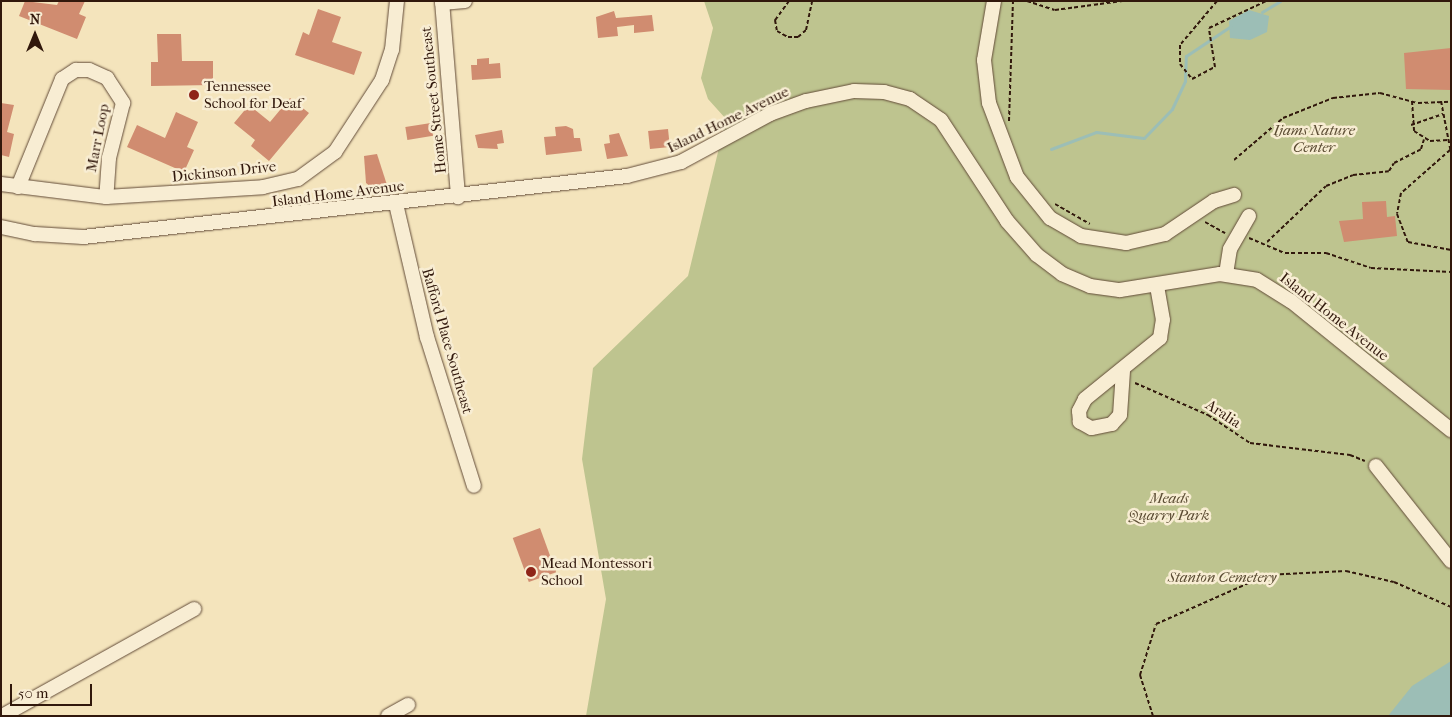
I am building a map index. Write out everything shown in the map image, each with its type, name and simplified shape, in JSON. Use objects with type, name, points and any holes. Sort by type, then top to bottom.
[{"type":"street","name":"Dickinson Drive","points":[[1,184],[106,197],[262,187],[298,179],[335,152],[382,80],[392,50],[397,1]]},
{"type":"street","points":[[442,2],[465,1]]},
{"type":"street","points":[[994,1],[985,46],[986,89],[1006,154],[1035,204],[1070,231],[1114,243],[1157,237],[1190,218],[1214,201],[1234,196]]},
{"type":"street","name":"Home Street Southeast","points":[[442,2],[458,196]]},
{"type":"street","name":"Marr Loop","points":[[18,187],[62,79],[76,70],[89,70],[107,78],[122,103],[109,158],[106,197]]},
{"type":"street","name":"Island Home Avenue","points":[[1,227],[35,234],[83,236],[396,204],[655,171],[794,105],[844,93],[884,92],[923,106],[941,120],[1007,221],[1054,268],[1100,288],[1157,287],[1226,274],[1257,280],[1291,301],[1451,430]]},
{"type":"street","name":"Bafford Place Southeast","points":[[396,204],[427,337],[474,486]]},
{"type":"street","points":[[1226,274],[1236,236],[1249,216]]},
{"type":"street","points":[[1123,371],[1160,338],[1163,320],[1157,287]]},
{"type":"street","points":[[1376,466],[1451,561]]},
{"type":"street","points":[[2,716],[194,609]]},
{"type":"street","points":[[388,716],[408,705]]},
{"type":"path","points":[[789,1],[775,20],[776,31],[788,37],[798,37],[806,30],[812,1]]},
{"type":"path","points":[[1008,126],[1013,1]]},
{"type":"path","points":[[1027,1],[1055,10],[1122,1]]},
{"type":"path","points":[[1217,1],[1181,42],[1182,69],[1194,79],[1214,67],[1208,30],[1266,1]]},
{"type":"path","points":[[1234,160],[1274,124],[1316,102],[1366,93],[1398,95],[1412,101],[1451,102]]},
{"type":"path","points":[[1412,101],[1411,125],[1424,139],[1448,140]]},
{"type":"path","points":[[1441,101],[1450,152],[1401,192],[1397,214],[1408,242],[1451,250]]},
{"type":"path","points":[[1411,125],[1443,114]]},
{"type":"path","points":[[1267,243],[1269,236],[1326,186],[1353,175],[1389,171],[1394,163],[1421,150],[1424,139]]},
{"type":"path","points":[[1050,201],[1095,227]]},
{"type":"path","points":[[1190,218],[1236,236],[1267,243],[1285,253],[1326,253],[1371,268],[1451,272]]},
{"type":"path","name":"Aralia","points":[[1123,371],[1138,386],[1208,415],[1250,443],[1350,454],[1376,466]]},
{"type":"path","points":[[1153,716],[1140,675],[1156,624],[1266,575],[1346,571],[1394,582],[1451,608]]},
{"type":"green space","points":[[704,1],[1451,1],[1451,716],[586,716],[606,599],[582,459],[593,368],[688,276],[726,119],[708,99],[701,78],[713,28]]},
{"type":"water","points":[[1249,10],[1269,16],[1267,32],[1250,40],[1230,38],[1229,21]]},
{"type":"water","points":[[1451,661],[1451,716],[1388,716],[1412,686]]},
{"type":"building","points":[[25,1],[57,5],[59,1],[85,1],[79,14],[86,17],[77,39],[19,16]]},
{"type":"building","points":[[318,9],[341,17],[332,42],[362,52],[354,75],[295,55],[303,32],[309,35]]},
{"type":"building","points":[[614,11],[616,18],[652,15],[654,31],[634,33],[634,25],[617,27],[618,36],[598,38],[596,17]]},
{"type":"building","points":[[157,34],[181,34],[182,61],[213,61],[213,85],[151,86],[151,62],[158,62]]},
{"type":"building","points":[[1451,48],[1451,90],[1406,89],[1404,53]]},
{"type":"building","points":[[489,58],[489,64],[500,63],[501,78],[472,80],[471,65],[477,65],[477,59]]},
{"type":"building","points":[[290,98],[309,113],[269,161],[251,146],[255,140],[234,123],[249,105],[270,122]]},
{"type":"building","points":[[1,103],[14,105],[7,132],[14,134],[9,157],[1,155]]},
{"type":"building","points":[[176,112],[198,122],[187,147],[194,150],[184,172],[127,147],[137,125],[165,138]]},
{"type":"building","points":[[431,123],[433,136],[407,140],[405,127]]},
{"type":"building","points":[[566,126],[573,129],[574,138],[580,138],[582,151],[546,155],[544,137],[556,136],[555,127]]},
{"type":"building","points":[[668,129],[670,147],[650,149],[648,131]]},
{"type":"building","points":[[502,130],[504,143],[497,144],[498,149],[478,148],[475,135]]},
{"type":"building","points":[[619,133],[628,156],[607,159],[604,144],[610,143],[609,135]]},
{"type":"building","points":[[377,154],[387,185],[371,187],[366,183],[364,156]]},
{"type":"building","points":[[1386,201],[1387,217],[1395,216],[1397,236],[1344,242],[1339,221],[1363,219],[1362,202]]},
{"type":"building","points":[[540,528],[556,572],[529,582],[513,538]]},
{"type":"waterway","points":[[1262,12],[1280,1]]},
{"type":"waterway","points":[[1051,149],[1096,132],[1144,138],[1172,109],[1185,81],[1186,56],[1231,26]]},
{"type":"place","name":"Tennessee School for Deaf","points":[[194,95]]},
{"type":"place","name":"Mead Montessori School","points":[[531,572]]},
{"type":"park label","name":"Ijams Nature Center","points":[[1314,138]]},
{"type":"park label","name":"Meads Quarry Park","points":[[1169,506]]},
{"type":"park label","name":"Stanton Cemetery","points":[[1222,578]]}]
